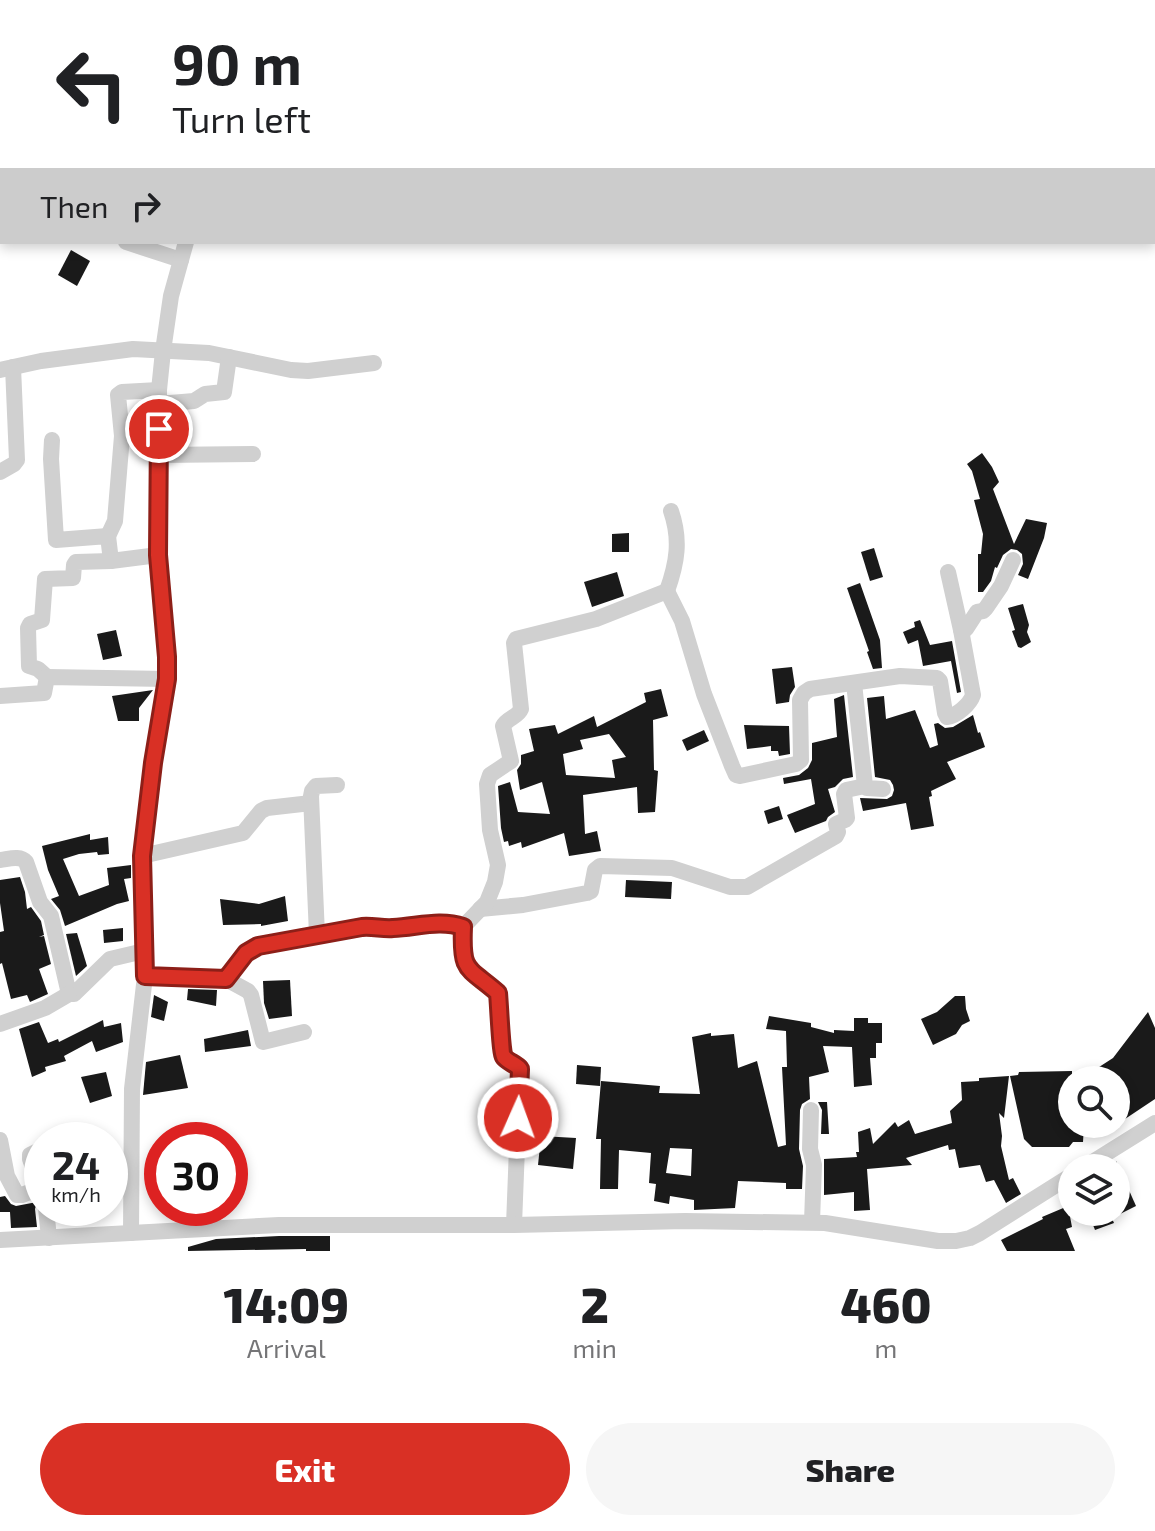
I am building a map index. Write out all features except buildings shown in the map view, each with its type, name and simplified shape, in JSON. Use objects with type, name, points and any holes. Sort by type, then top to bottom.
[{"type":"street","points":[[132,244],[181,260]]},
{"type":"street","points":[[131,1233],[132,1089],[145,976],[142,856],[167,679],[158,555],[159,397],[171,296],[185,244]]},
{"type":"street","points":[[0,472],[17,460],[7,369],[41,361],[133,349],[209,353],[299,371],[374,363]]},
{"type":"street","points":[[111,561],[108,536],[115,521],[122,436],[118,395],[122,392],[194,401],[205,394],[224,392],[229,357]]},
{"type":"street","points":[[52,440],[56,540],[108,536]]},
{"type":"street","points":[[160,455],[253,454]]},
{"type":"street","points":[[671,511],[678,549],[667,591],[682,621],[704,694],[734,773],[738,776],[798,763],[802,754],[800,704],[802,695],[810,689],[900,676],[937,678],[946,716],[953,716],[969,702],[973,695],[948,572]]},
{"type":"street","points":[[158,555],[76,562],[73,578],[45,579],[42,620],[30,624],[28,628],[29,666],[47,677],[167,679]]},
{"type":"street","points":[[961,630],[966,629],[977,612],[986,608],[1013,560]]},
{"type":"street","points":[[514,1225],[520,1069],[502,1053],[498,993],[473,974],[464,960],[463,927],[487,902],[498,865],[490,830],[487,784],[490,775],[511,761],[503,726],[521,709],[515,640],[596,619],[667,591]]},
{"type":"street","points":[[0,696],[44,693],[47,677]]},
{"type":"street","points":[[854,683],[865,786]]},
{"type":"street","points":[[317,935],[311,803],[314,788],[337,785]]},
{"type":"street","points":[[480,909],[523,905],[587,893],[591,891],[595,870],[600,866],[672,868],[730,887],[747,887],[836,836],[836,824],[847,818],[846,790],[865,786],[883,789]]},
{"type":"street","points":[[142,856],[243,833],[263,810],[311,803]]},
{"type":"street","points":[[0,860],[17,858],[26,862],[40,902],[51,916],[69,994]]},
{"type":"street","points":[[226,979],[239,960],[258,946],[376,926],[392,928],[446,922],[463,927]]},
{"type":"street","points":[[0,1024],[37,1012],[74,994],[110,959],[144,951]]},
{"type":"street","points":[[145,976],[226,979],[251,995],[263,1042],[304,1032]]},
{"type":"street","points":[[811,1110],[810,1149],[814,1165],[812,1222]]},
{"type":"street","points":[[1105,1154],[1155,1123]]},
{"type":"street","points":[[0,1140],[7,1176],[17,1195],[24,1194]]},
{"type":"street","points":[[0,1240],[279,1225],[685,1221],[812,1222],[927,1240],[956,1241],[980,1233],[1058,1184]]},
{"type":"street","points":[[48,1226],[49,1238]]},
{"type":"route","points":[[159,429],[158,555],[167,679],[142,856],[145,976],[226,979],[239,960],[258,946],[362,927],[392,928],[446,922],[463,927],[464,960],[473,974],[498,993],[502,1053],[520,1069],[518,1118]]}]
